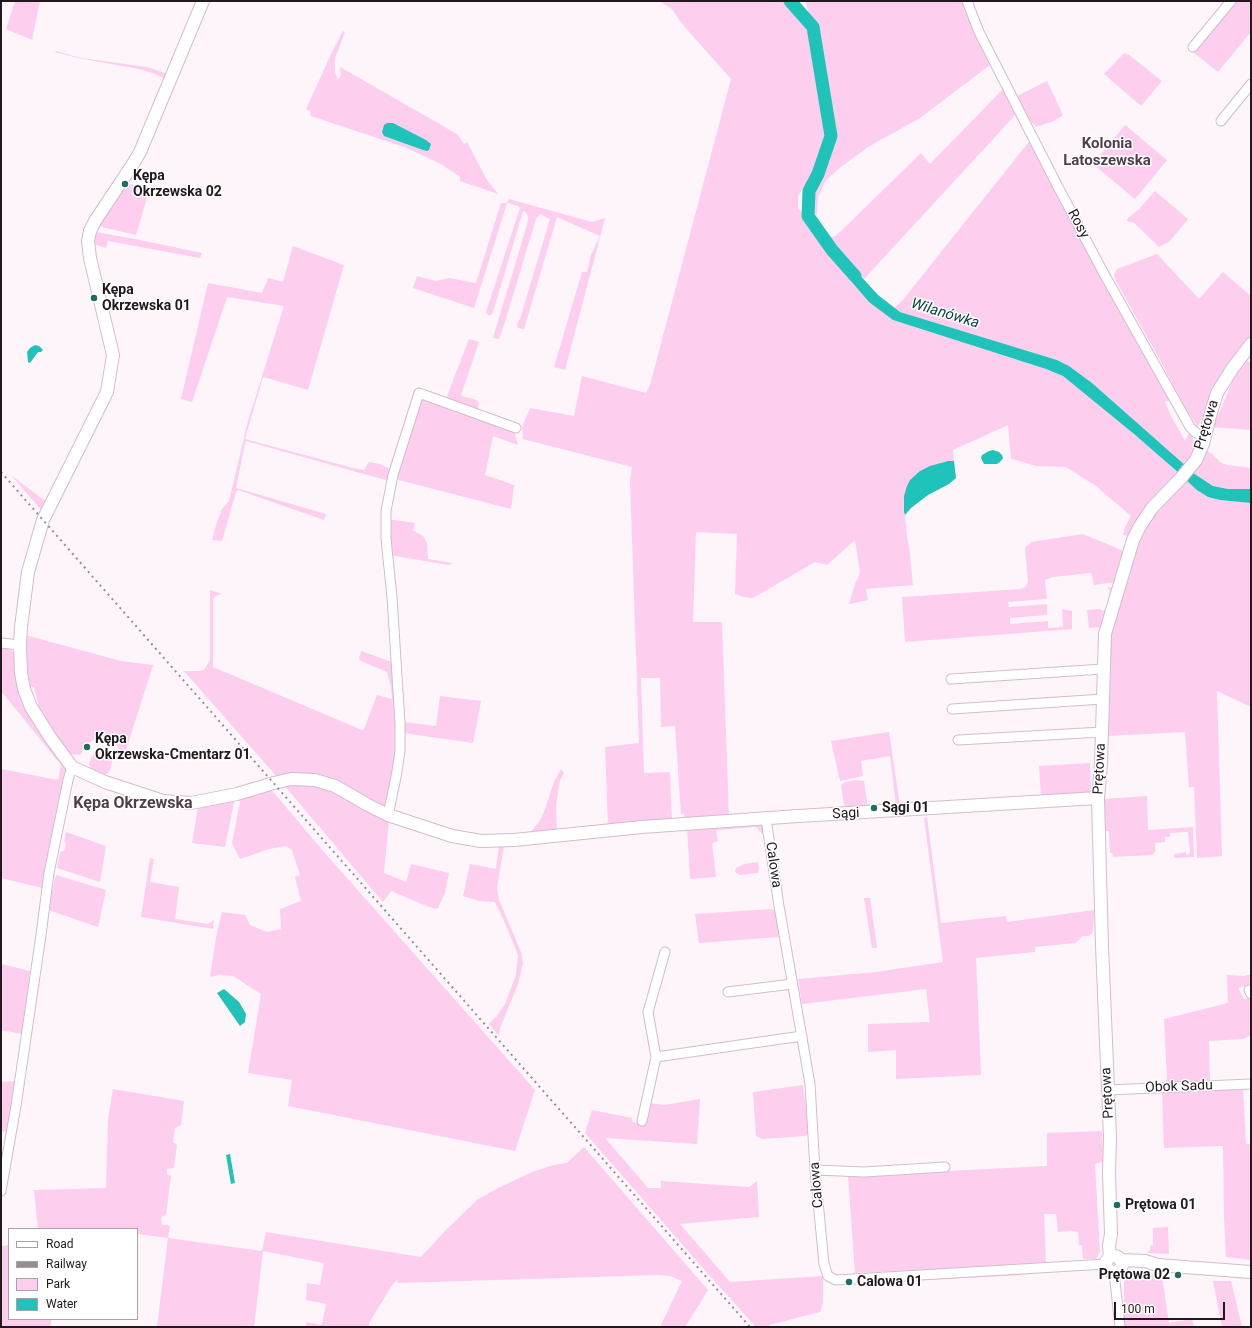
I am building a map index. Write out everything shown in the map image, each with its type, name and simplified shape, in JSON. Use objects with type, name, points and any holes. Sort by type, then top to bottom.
[{"type":"street","points":[[1,1191],[16,1106],[49,872],[72,767],[50,737],[31,707],[24,689],[21,673],[20,646],[28,572],[43,520],[106,392],[113,355],[90,258],[88,241],[90,231],[140,152],[203,1]]},
{"type":"street","name":"Rosy","points":[[967,1],[979,32],[1103,272],[1190,427],[1204,438]]},
{"type":"street","points":[[1193,47],[1231,1]]},
{"type":"street","points":[[1221,121],[1251,84]]},
{"type":"street","name":"Prętowa","points":[[1120,1327],[1115,1263],[1109,1246],[1111,1234],[1109,1174],[1110,1137],[1107,1090],[1098,798],[1105,634],[1133,540],[1140,526],[1152,508],[1191,466],[1201,449],[1217,392],[1232,369],[1249,350]]},
{"type":"street","points":[[388,815],[400,752],[400,723],[392,597],[386,539],[386,510],[393,475],[419,393],[516,428]]},
{"type":"street","points":[[1,643],[20,646]]},
{"type":"street","points":[[951,679],[1104,669]]},
{"type":"street","points":[[952,709],[1103,699]]},
{"type":"street","points":[[958,740],[1102,732]]},
{"type":"street","name":"Sągi","points":[[72,767],[104,782],[136,793],[163,801],[184,803],[237,794],[291,779],[315,780],[336,786],[388,815],[452,836],[481,841],[536,838],[642,827],[766,818],[1098,798]]},
{"type":"street","name":"Calowa","points":[[766,818],[792,984],[810,1084],[815,1170],[824,1264],[825,1271],[828,1276],[834,1280],[1115,1263]]},
{"type":"street","points":[[642,1121],[656,1057],[648,1012],[665,952]]},
{"type":"street","points":[[728,992],[792,984]]},
{"type":"street","points":[[656,1057],[802,1036]]},
{"type":"street","name":"Obok Sadu","points":[[1107,1090],[1251,1084]]},
{"type":"street","points":[[815,1170],[864,1172],[944,1167]]},
{"type":"street","points":[[1115,1263],[1145,1261],[1158,1265],[1251,1272]]},
{"type":"green space","points":[[15,1],[40,1],[32,40],[6,29]]},
{"type":"green space","points":[[659,1],[797,1],[809,15],[806,3],[801,1],[965,1],[990,65],[920,118],[868,147],[826,180],[818,197],[817,216],[812,211],[811,198],[814,186],[825,164],[812,174],[798,196],[798,208],[825,236],[833,237],[837,235],[921,153],[930,164],[1004,88],[1018,112],[864,279],[847,261],[893,320],[1046,369],[1063,376],[1180,474],[1129,536],[1123,535],[1125,527],[1131,516],[1096,486],[1066,467],[1036,466],[1011,459],[1008,425],[953,450],[954,461],[942,462],[904,496],[904,512],[913,585],[866,589],[868,600],[849,604],[860,572],[855,540],[827,565],[815,562],[753,598],[735,594],[737,534],[696,532],[693,622],[722,622],[729,818],[685,821],[684,814],[681,814],[675,726],[661,727],[660,678],[641,678],[644,773],[669,772],[672,821],[608,827],[605,747],[639,743],[630,480],[632,467],[523,439],[522,427],[530,408],[574,416],[582,376],[646,393],[650,385],[731,79],[683,25],[672,9]]},
{"type":"green space","points":[[1235,1],[1251,1],[1251,32],[1218,72],[1193,52]]},
{"type":"green space","points":[[343,31],[345,32],[335,58],[335,72],[338,80],[341,75],[340,67],[457,134],[464,144],[467,142],[487,180],[498,194],[460,181],[460,177],[441,164],[407,148],[311,116],[310,111],[306,109]]},
{"type":"green space","points":[[55,52],[81,58],[147,67],[168,74],[166,79],[139,69],[78,58]]},
{"type":"green space","points":[[1124,53],[1129,55],[1162,81],[1141,106],[1104,74]]},
{"type":"green space","points":[[1047,81],[1063,115],[1054,121],[1036,127],[1025,115],[1015,97]]},
{"type":"green space","points":[[1125,125],[1167,160],[1135,199],[1093,164]]},
{"type":"green space","points":[[1032,138],[1107,287],[1170,400],[1165,402],[1185,441],[1190,432],[1196,446],[1194,454],[1186,466],[1092,383],[1069,366],[1057,360],[900,312],[894,308],[902,301]]},
{"type":"green space","points":[[128,183],[149,191],[136,235],[98,226]]},
{"type":"green space","points":[[1155,191],[1188,219],[1170,241],[1159,247],[1134,223],[1127,221],[1127,219],[1139,209]]},
{"type":"green space","points":[[509,199],[592,222],[605,218],[565,370],[554,367],[582,272],[587,272],[591,255],[600,236],[557,217],[524,329],[518,328],[517,325],[550,219],[540,214],[536,219],[499,339],[493,338],[527,225],[528,217],[526,212],[523,211],[493,312],[491,315],[488,315],[486,312],[520,208],[507,203]]},
{"type":"green space","points":[[501,203],[507,203],[474,308],[413,288],[417,276],[436,281],[449,278],[476,283]]},
{"type":"green space","points":[[96,232],[202,253],[200,258],[108,241],[106,248],[94,244]]},
{"type":"green space","points":[[293,246],[344,265],[308,390],[263,377],[245,439],[353,468],[364,470],[369,462],[380,464],[390,469],[389,481],[246,441],[236,488],[326,514],[324,520],[238,490],[236,492],[222,541],[212,540],[222,509],[229,501],[248,421],[284,306],[227,297],[192,402],[181,399],[208,283],[262,293],[268,278],[283,282]]},
{"type":"green space","points":[[1157,254],[1199,299],[1223,272],[1251,296],[1251,336],[1239,350],[1215,388],[1198,427],[1185,408],[1114,275],[1117,269]]},
{"type":"green space","points":[[469,339],[479,342],[461,395],[477,400],[479,403],[477,411],[446,399]]},
{"type":"green space","points":[[1247,360],[1251,364],[1251,430],[1213,427],[1236,373]]},
{"type":"green space","points":[[420,396],[514,431],[518,445],[493,436],[485,475],[514,485],[511,509],[395,479]]},
{"type":"green space","points":[[1205,449],[1220,462],[1227,465],[1251,468],[1251,489],[1228,489],[1213,486],[1190,471]]},
{"type":"green space","points":[[11,475],[45,501],[41,510]]},
{"type":"green space","points":[[1184,478],[1208,497],[1220,500],[1251,503],[1251,707],[1217,691],[1222,856],[1197,858],[1194,787],[1189,787],[1185,732],[1107,736],[1108,636],[1144,526]]},
{"type":"green space","points":[[388,519],[415,523],[413,530],[423,536],[427,543],[428,559],[453,563],[448,565],[390,555]]},
{"type":"green space","points":[[1083,534],[1126,552],[1118,583],[1094,585],[1091,573],[1053,577],[1045,580],[1047,599],[1008,602],[1009,607],[1047,604],[1047,615],[1010,618],[1010,624],[1048,621],[1048,628],[1063,627],[1062,609],[1072,611],[1072,629],[905,642],[902,597],[1021,589],[1026,586],[1028,582],[1025,548],[1031,542]]},
{"type":"green space","points":[[1107,587],[1115,587],[1103,627],[1089,628],[1087,610],[1100,609],[1103,611],[1106,608],[1110,590]]},
{"type":"green space","points":[[210,590],[222,594],[213,599],[213,667],[362,730],[364,729],[377,695],[392,699],[391,687],[387,672],[361,661],[359,658],[361,651],[392,662],[398,722],[394,766],[386,806],[382,808],[353,792],[278,778],[184,671],[204,670],[210,660]]},
{"type":"green space","points":[[25,635],[121,661],[153,665],[123,760],[120,750],[114,741],[108,738],[93,740],[86,745],[80,755],[67,754],[40,712],[34,687],[28,687]]},
{"type":"green space","points":[[1,646],[11,649],[15,655],[15,672],[67,771],[42,888],[1,878],[1,769],[58,780],[61,765],[1,691]]},
{"type":"green space","points":[[440,696],[481,701],[473,743],[403,733],[404,722],[436,726]]},
{"type":"green space","points":[[889,732],[900,806],[896,806],[890,756],[861,761],[863,776],[840,781],[831,741]]},
{"type":"green space","points":[[105,749],[113,758],[110,770],[103,776],[91,772],[89,764],[92,756],[97,751]]},
{"type":"green space","points":[[1090,763],[1091,795],[1041,797],[1039,766]]},
{"type":"green space","points":[[561,769],[564,773],[560,780],[556,805],[557,833],[528,835],[539,822],[544,812],[554,782]]},
{"type":"green space","points":[[856,780],[864,781],[868,808],[847,809],[844,805],[841,785],[845,782]]},
{"type":"green space","points":[[307,782],[332,790],[389,820],[384,873],[406,882],[411,864],[449,873],[445,893],[438,908],[435,909],[391,891],[383,902],[283,784]]},
{"type":"green space","points":[[270,788],[323,851],[535,1090],[515,1151],[288,1106],[292,1080],[248,1073],[261,994],[233,976],[219,975],[210,977],[216,937],[222,912],[245,915],[250,925],[267,932],[281,929],[280,909],[301,901],[295,877],[300,875],[292,850],[286,846],[269,849],[240,859],[232,843],[241,796]]},
{"type":"green space","points":[[1147,796],[1148,830],[1193,827],[1194,857],[1174,858],[1174,854],[1186,852],[1186,855],[1189,854],[1188,832],[1170,833],[1170,837],[1165,837],[1165,842],[1155,843],[1155,852],[1152,855],[1113,857],[1112,853],[1110,853],[1109,831],[1104,831],[1104,799]]},
{"type":"green space","points":[[233,800],[234,803],[225,847],[192,843],[198,807]]},
{"type":"green space","points":[[927,817],[941,923],[1006,916],[1007,922],[1094,910],[1093,932],[1089,936],[1083,936],[1075,943],[1035,947],[1035,952],[976,958],[981,1075],[896,1079],[896,1050],[868,1052],[868,1024],[930,1022],[926,989],[802,1004],[798,979],[876,972],[943,962],[924,818]]},
{"type":"green space","points":[[762,823],[764,832],[762,834],[756,827],[716,830],[718,841],[712,843],[716,877],[690,879],[687,826]]},
{"type":"green space","points":[[66,832],[106,846],[100,882],[57,868],[60,852],[64,851],[66,843],[64,842]]},
{"type":"green space","points":[[499,845],[504,845],[497,888],[499,900],[521,952],[523,963],[518,984],[500,1028],[499,1036],[489,1024],[497,1016],[505,1004],[516,975],[518,955],[495,902],[479,901],[463,896],[470,864],[496,869]]},
{"type":"green space","points":[[150,858],[154,859],[150,882],[179,887],[175,919],[208,924],[214,920],[213,929],[141,917]]},
{"type":"green space","points":[[758,862],[758,873],[740,875],[735,872],[736,868],[745,864]]},
{"type":"green space","points":[[56,875],[106,890],[98,927],[48,910]]},
{"type":"green space","points":[[864,898],[870,898],[877,948],[872,948]]},
{"type":"green space","points":[[772,909],[776,912],[779,937],[699,943],[695,914]]},
{"type":"green space","points":[[1,964],[30,971],[22,1034],[1,1030]]},
{"type":"green space","points":[[1251,974],[1251,984],[1238,988],[1244,999],[1249,998],[1251,1003],[1251,1035],[1243,1039],[1209,1041],[1210,1083],[1162,1085],[1167,1079],[1164,1019],[1228,1003],[1227,975],[1244,976]]},
{"type":"green space","points":[[15,1081],[7,1132],[1,1131],[1,1082]]},
{"type":"green space","points":[[803,1085],[809,1131],[808,1134],[806,1136],[762,1139],[756,1136],[753,1092]]},
{"type":"green space","points":[[1243,1088],[1246,1144],[1251,1144],[1251,1260],[1226,1257],[1223,1146],[1164,1148],[1162,1091]]},
{"type":"green space","points":[[113,1089],[184,1101],[181,1125],[175,1128],[173,1142],[177,1145],[174,1168],[167,1169],[167,1174],[171,1176],[166,1215],[161,1217],[162,1225],[170,1226],[168,1238],[138,1234],[138,1228],[38,1228],[34,1190],[106,1188],[108,1119]]},
{"type":"green space","points":[[700,1099],[697,1144],[605,1138],[648,1188],[661,1188],[661,1181],[749,1187],[757,1181],[759,1217],[680,1224],[730,1282],[823,1276],[823,1303],[820,1312],[769,1325],[770,1327],[756,1327],[585,1133],[592,1110],[632,1118],[632,1122],[645,1124],[649,1103],[664,1105]]},
{"type":"green space","points":[[1102,1131],[1103,1162],[1095,1164],[1100,1252],[1096,1259],[1083,1259],[1082,1245],[1079,1245],[1078,1232],[1058,1232],[1056,1214],[1044,1214],[1046,1263],[855,1273],[848,1176],[1047,1166],[1047,1133]]},
{"type":"green space","points":[[584,1147],[708,1290],[685,1327],[660,1327],[682,1281],[670,1276],[659,1275],[398,1283],[397,1280],[369,1323],[369,1327],[307,1327],[306,1322],[322,1325],[326,1304],[306,1300],[307,1283],[320,1285],[324,1263],[263,1251],[254,1327],[157,1327],[168,1238],[262,1251],[266,1232],[421,1257],[477,1200],[532,1172],[554,1165],[567,1163]]},
{"type":"green space","points":[[1168,1227],[1169,1254],[1148,1253],[1151,1245],[1153,1245],[1153,1228]]},
{"type":"green space","points":[[8,1245],[8,1320],[51,1320],[51,1327],[1,1327],[1,1246]]},
{"type":"green space","points":[[1023,1271],[1023,1275],[885,1282],[885,1279]]},
{"type":"green space","points":[[1131,1273],[1162,1276],[1169,1323],[1192,1319],[1194,1327],[1124,1327],[1124,1277]]},
{"type":"green space","points":[[1213,1281],[1231,1281],[1242,1327],[1222,1327]]},
{"type":"water","points":[[387,123],[393,123],[426,140],[431,144],[429,150],[423,150],[384,136],[382,132],[384,125]]},
{"type":"water","points":[[847,261],[878,295],[900,312],[1057,360],[1069,366],[1092,383],[1186,466],[1180,474],[1063,376],[1046,369],[893,320],[869,302],[839,267]]},
{"type":"water","points":[[35,345],[39,346],[43,350],[38,352],[30,363],[28,362],[27,352]]},
{"type":"water","points":[[993,450],[999,452],[1003,458],[997,464],[984,464],[981,458],[982,455]]},
{"type":"water","points":[[948,461],[954,461],[956,478],[949,484],[928,495],[911,508],[905,515],[904,496],[910,480],[920,471],[930,466]]},
{"type":"water","points":[[1190,471],[1213,486],[1228,489],[1251,489],[1251,503],[1220,500],[1208,497],[1197,490],[1184,478]]},
{"type":"water","points":[[224,989],[239,1002],[246,1014],[245,1022],[240,1026],[217,993]]},
{"type":"water","points":[[230,1154],[235,1183],[231,1184],[226,1155]]},
{"type":"waterway","name":"Wilanówka","points":[[790,1],[813,27],[831,136],[818,174],[809,191],[808,216],[832,250],[855,276]]},
{"type":"railway","points":[[1,472],[750,1327]]},
{"type":"place","name":"Kępa Okrzewska 02","points":[[125,184]]},
{"type":"place","name":"Kępa Okrzewska 01","points":[[94,298]]},
{"type":"place","name":"Kępa Okrzewska-Cmentarz 01","points":[[87,747]]},
{"type":"place","name":"Sągi 01","points":[[874,808]]},
{"type":"place","name":"Prętowa 01","points":[[1117,1205]]},
{"type":"place","name":"Prętowa 02","points":[[1178,1275]]},
{"type":"place","name":"Calowa 01","points":[[849,1282]]},
{"type":"district","name":"Kolonia Latoszewska","points":[[1107,152]]},
{"type":"district","name":"Kępa Okrzewska","points":[[133,804]]}]
